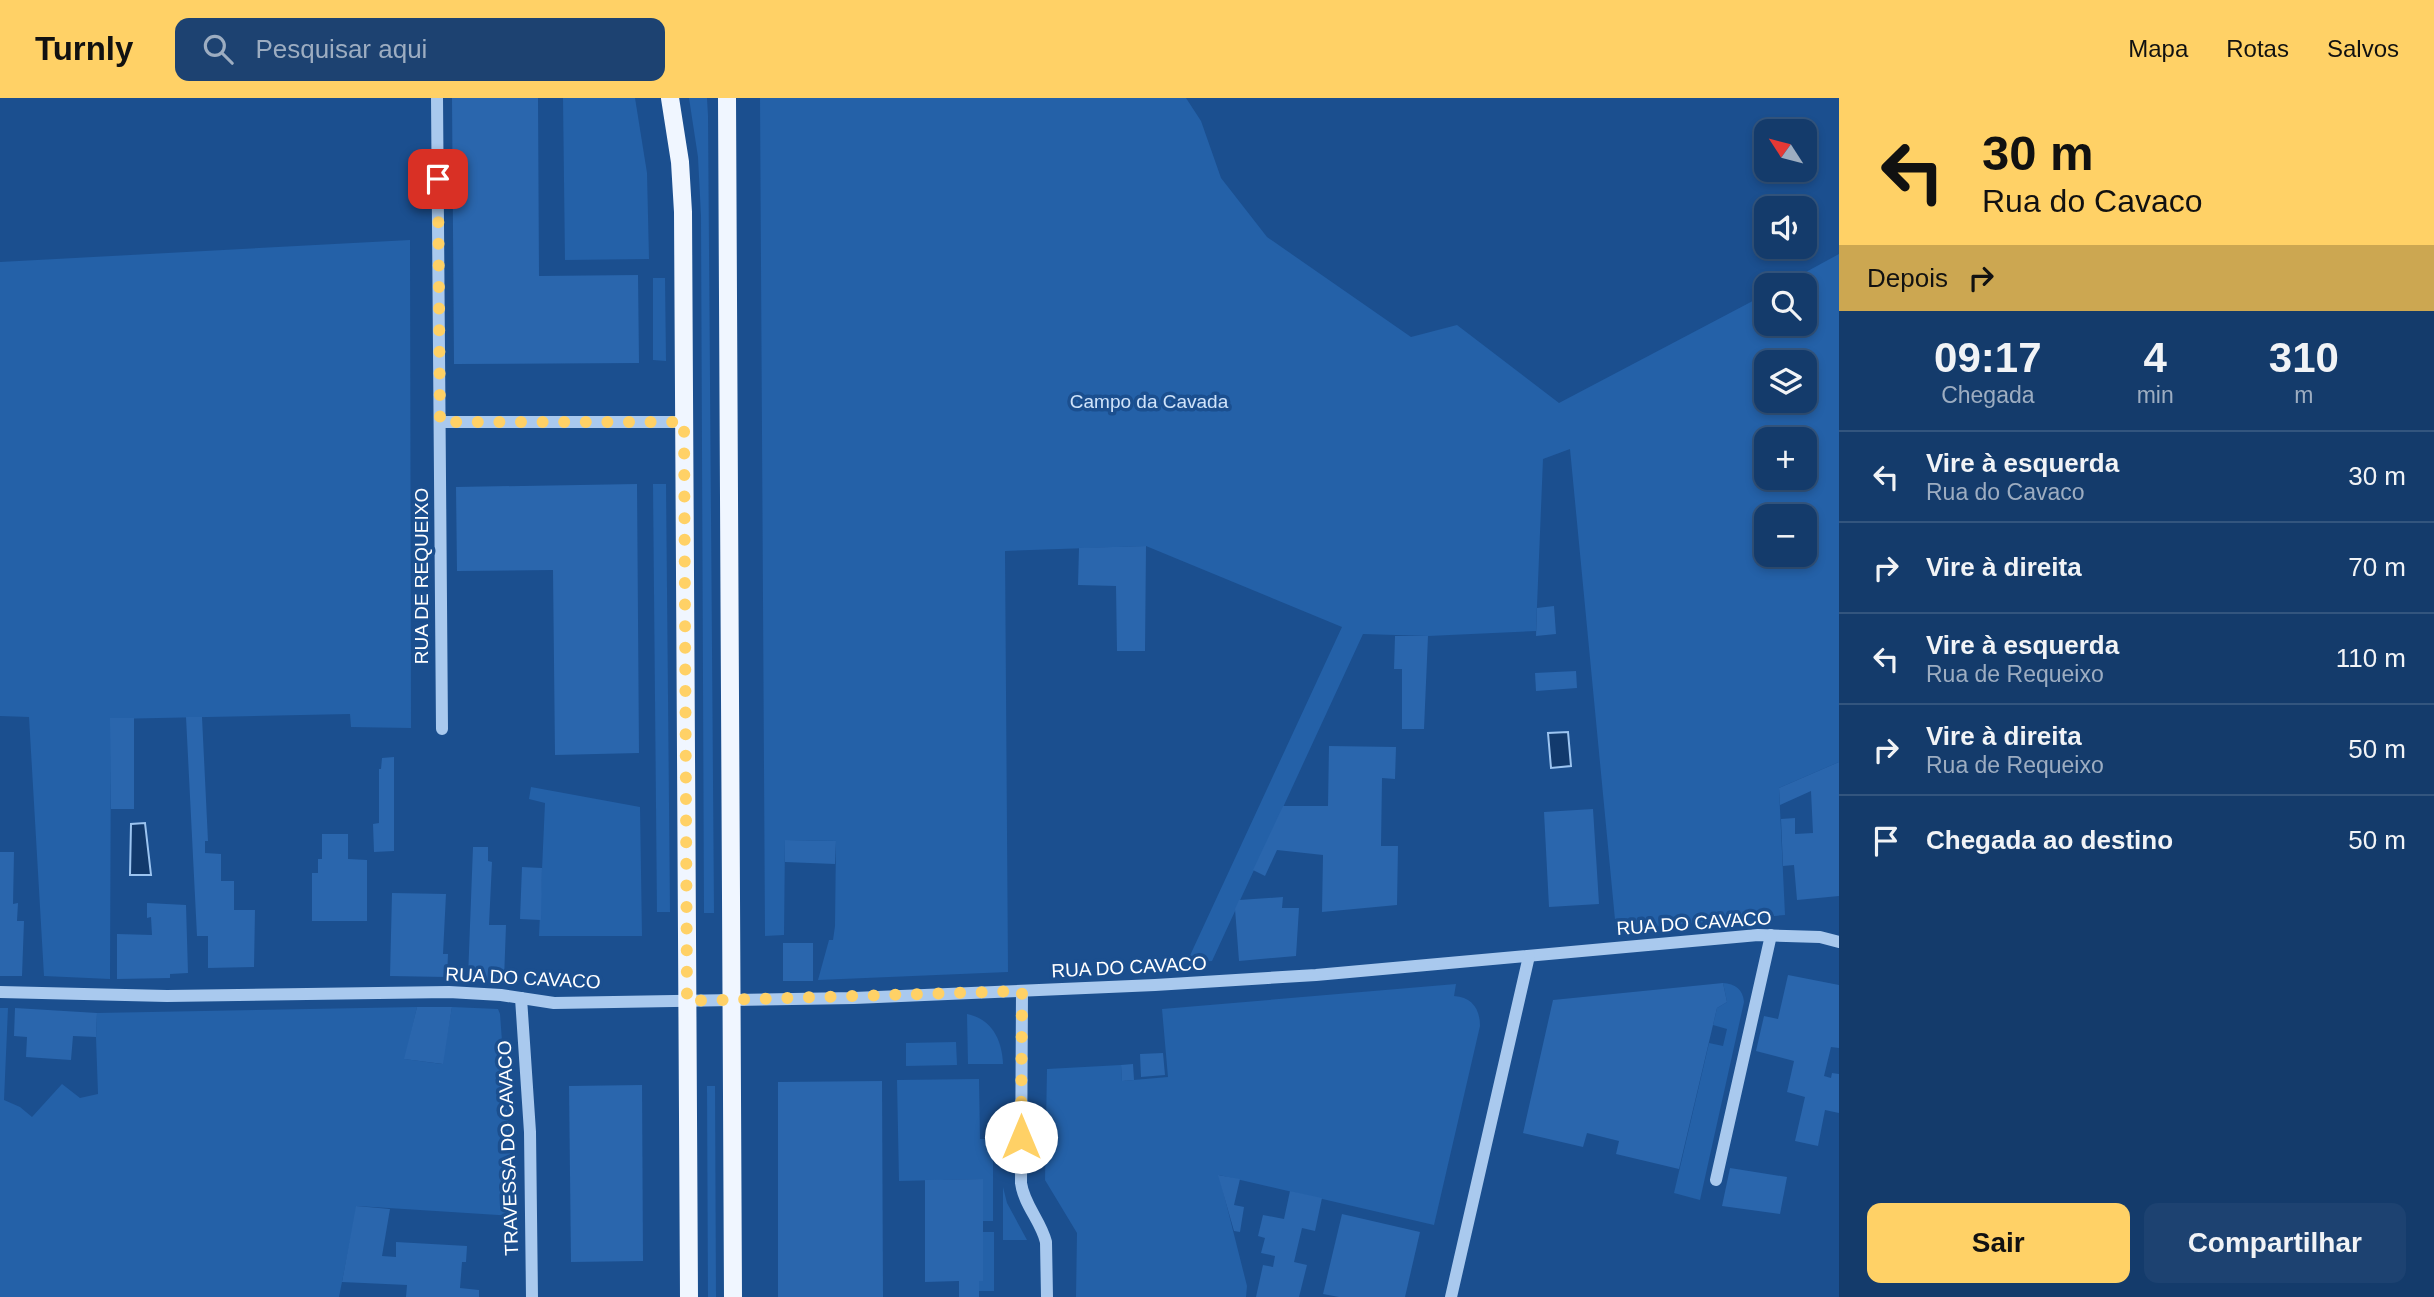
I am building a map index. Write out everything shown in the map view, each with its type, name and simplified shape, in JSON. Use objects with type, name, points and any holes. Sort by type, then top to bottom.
[{"type":"main road","points":[[670,98],[680,162],[683,212],[689,1297]]},
{"type":"main road","points":[[727,98],[733,1297]]},
{"type":"street","name":"RUA DE REQUEIXO","points":[[437,98],[442,729]]},
{"type":"street","points":[[440,422],[684,422]]},
{"type":"street","points":[[1716,1180],[1770,935]]},
{"type":"street","name":"RUA DO CAVACO","points":[[0,992],[167,996],[449,992],[554,1003],[733,1000],[1022,991],[1316,975],[1770,935],[1820,937],[1839,942]]},
{"type":"street","points":[[1451,1297],[1529,956]]},
{"type":"street","points":[[1022,991],[1021,1183],[1025,1200],[1044,1233],[1047,1297]]},
{"type":"street","name":"TRAVESSA DO CAVACO","points":[[521,998],[530,1132],[532,1297]]},
{"type":"green space","points":[[563,98],[635,98],[647,173],[649,259],[565,260]]},
{"type":"green space","points":[[689,98],[707,98],[708,116],[714,913],[704,913],[701,216],[698,157]]},
{"type":"green space","name":"Campo da Cavada","points":[[760,98],[1186,98],[1201,121],[1221,178],[1267,237],[1411,337],[1457,325],[1559,403],[1754,300],[1754,336],[1817,336],[1817,273],[1804,273],[1839,254],[1839,762],[1779,788],[1785,915],[1616,930],[1570,449],[1543,459],[1536,631],[1428,636],[1363,634],[1212,961],[1187,962],[1342,627],[1146,546],[1005,551],[1008,972],[818,980],[829,940],[833,940],[835,926],[836,841],[785,840],[784,935],[765,936]]},
{"type":"green space","points":[[410,240],[411,728],[351,727],[350,714],[111,719],[110,979],[44,976],[29,717],[0,716],[0,262]]},
{"type":"green space","points":[[653,278],[665,278],[666,361],[653,360]]},
{"type":"green space","points":[[653,484],[666,484],[670,912],[657,912]]},
{"type":"green space","points":[[531,787],[640,807],[642,936],[539,936],[545,803],[529,799]]},
{"type":"green space","points":[[1723,983],[1738,988],[1744,1002],[1700,1200],[1674,1193],[1709,1043],[1723,1046],[1727,1029],[1713,1025],[1717,1008],[1727,1002]]},
{"type":"green space","points":[[1456,984],[1454,996],[1466,999],[1474,1005],[1480,1026],[1434,1225],[1219,1175],[1247,1286],[1246,1297],[1076,1297],[1077,1233],[1045,1180],[1047,1069],[1121,1065],[1122,1081],[1168,1077],[1162,1009]]},
{"type":"green space","points":[[417,1007],[405,1059],[442,1064],[452,1007],[498,1009],[515,1216],[357,1206],[339,1297],[0,1297],[0,1008],[8,1008],[4,1100],[20,1107],[32,1117],[62,1084],[80,1098],[98,1094],[97,1013]]},
{"type":"green space","points":[[967,1014],[983,1021],[994,1032],[1003,1064],[968,1064]]},
{"type":"green space","points":[[956,1042],[957,1065],[906,1066],[906,1043]]},
{"type":"green space","points":[[979,1079],[980,1139],[993,1139],[993,1221],[983,1221],[982,1179],[899,1181],[897,1080]]},
{"type":"green space","points":[[707,1086],[715,1086],[716,1297],[708,1297]]},
{"type":"green space","points":[[1003,1187],[1007,1203],[1027,1240],[1003,1240]]},
{"type":"green space","points":[[983,1232],[994,1232],[994,1291],[979,1291],[979,1281],[983,1281]]},
{"type":"shaded area","points":[[1568,732],[1571,766],[1551,768],[1548,733]]},
{"type":"shaded area","points":[[145,823],[151,875],[130,875],[131,824]]},
{"type":"building","points":[[452,98],[538,98],[539,276],[638,275],[639,363],[454,364]]},
{"type":"building","points":[[637,484],[639,753],[555,755],[553,570],[457,571],[456,487]]},
{"type":"building","points":[[1146,546],[1145,651],[1117,651],[1116,586],[1078,585],[1079,548]]},
{"type":"building","points":[[1554,606],[1556,634],[1536,636],[1537,608]]},
{"type":"building","points":[[1395,636],[1428,636],[1424,729],[1402,729],[1402,669],[1394,669]]},
{"type":"building","points":[[1576,671],[1577,688],[1536,691],[1535,673]]},
{"type":"building","points":[[186,717],[202,717],[208,841],[205,841],[205,853],[221,854],[221,881],[234,881],[234,910],[255,910],[254,967],[208,968],[208,936],[197,936]]},
{"type":"building","points":[[110,718],[134,718],[134,809],[111,809]]},
{"type":"building","points":[[1329,746],[1396,747],[1395,779],[1382,778],[1381,846],[1398,846],[1397,905],[1322,912],[1323,855],[1277,850],[1265,876],[1253,870],[1283,806],[1328,806]]},
{"type":"building","points":[[394,757],[394,851],[374,852],[373,824],[379,823],[379,769],[382,758]]},
{"type":"building","points":[[1839,762],[1839,896],[1797,900],[1794,865],[1783,866],[1781,819],[1795,818],[1795,834],[1813,833],[1811,791],[1780,805],[1779,788]]},
{"type":"building","points":[[1593,809],[1599,904],[1549,907],[1544,812]]},
{"type":"building","points":[[322,834],[348,834],[348,859],[367,860],[367,921],[312,921],[312,873],[318,873],[318,859],[322,859]]},
{"type":"building","points":[[785,840],[836,841],[835,864],[785,862]]},
{"type":"building","points":[[473,847],[488,847],[488,861],[492,862],[489,925],[506,925],[504,980],[468,978]]},
{"type":"building","points":[[0,852],[14,852],[13,904],[18,903],[17,921],[24,921],[22,976],[0,976]]},
{"type":"building","points":[[522,867],[542,868],[541,920],[520,919]]},
{"type":"building","points":[[392,893],[446,894],[443,954],[448,954],[447,977],[390,976]]},
{"type":"building","points":[[1283,897],[1282,908],[1299,908],[1296,956],[1239,961],[1235,909],[1239,900]]},
{"type":"building","points":[[147,903],[186,905],[188,973],[170,974],[170,978],[117,979],[117,934],[152,935],[151,917],[147,918]]},
{"type":"building","points":[[783,943],[813,943],[813,981],[783,981]]},
{"type":"building","points":[[1788,975],[1839,985],[1839,1048],[1831,1047],[1824,1076],[1831,1078],[1832,1073],[1839,1074],[1839,1113],[1825,1110],[1818,1146],[1795,1141],[1805,1097],[1787,1092],[1794,1061],[1756,1051],[1764,1016],[1778,1019]]},
{"type":"building","points":[[1723,983],[1727,1002],[1717,1008],[1679,1169],[1616,1154],[1619,1141],[1587,1133],[1583,1147],[1523,1133],[1553,1000]]},
{"type":"building","points":[[417,1007],[452,1007],[443,1064],[404,1059]]},
{"type":"building","points":[[15,1008],[97,1013],[96,1037],[73,1036],[71,1060],[26,1057],[27,1037],[14,1036]]},
{"type":"building","points":[[1163,1053],[1165,1075],[1141,1077],[1140,1054]]},
{"type":"building","points":[[1133,1064],[1134,1080],[1122,1081],[1121,1065]]},
{"type":"building","points":[[882,1081],[883,1297],[778,1297],[778,1082]]},
{"type":"building","points":[[642,1085],[643,1261],[571,1262],[569,1086]]},
{"type":"building","points":[[1730,1168],[1787,1177],[1780,1214],[1722,1206]]},
{"type":"building","points":[[1218,1175],[1240,1179],[1234,1205],[1244,1207],[1240,1232],[1234,1231]]},
{"type":"building","points":[[983,1179],[983,1281],[979,1281],[979,1297],[959,1297],[959,1281],[925,1282],[925,1180]]},
{"type":"building","points":[[1290,1191],[1322,1198],[1315,1231],[1302,1228],[1294,1262],[1307,1265],[1299,1297],[1256,1297],[1263,1265],[1273,1267],[1275,1256],[1261,1253],[1265,1238],[1258,1236],[1263,1215],[1284,1219]]},
{"type":"building","points":[[356,1206],[390,1209],[382,1256],[396,1257],[396,1242],[467,1246],[466,1262],[462,1262],[460,1288],[479,1290],[479,1297],[406,1297],[407,1285],[342,1282]]},
{"type":"building","points":[[1342,1214],[1420,1232],[1405,1297],[1339,1297],[1323,1294]]},
{"type":"route","points":[[438,179],[440,422],[684,422],[687,1001],[1022,991],[1021,1137]]}]
